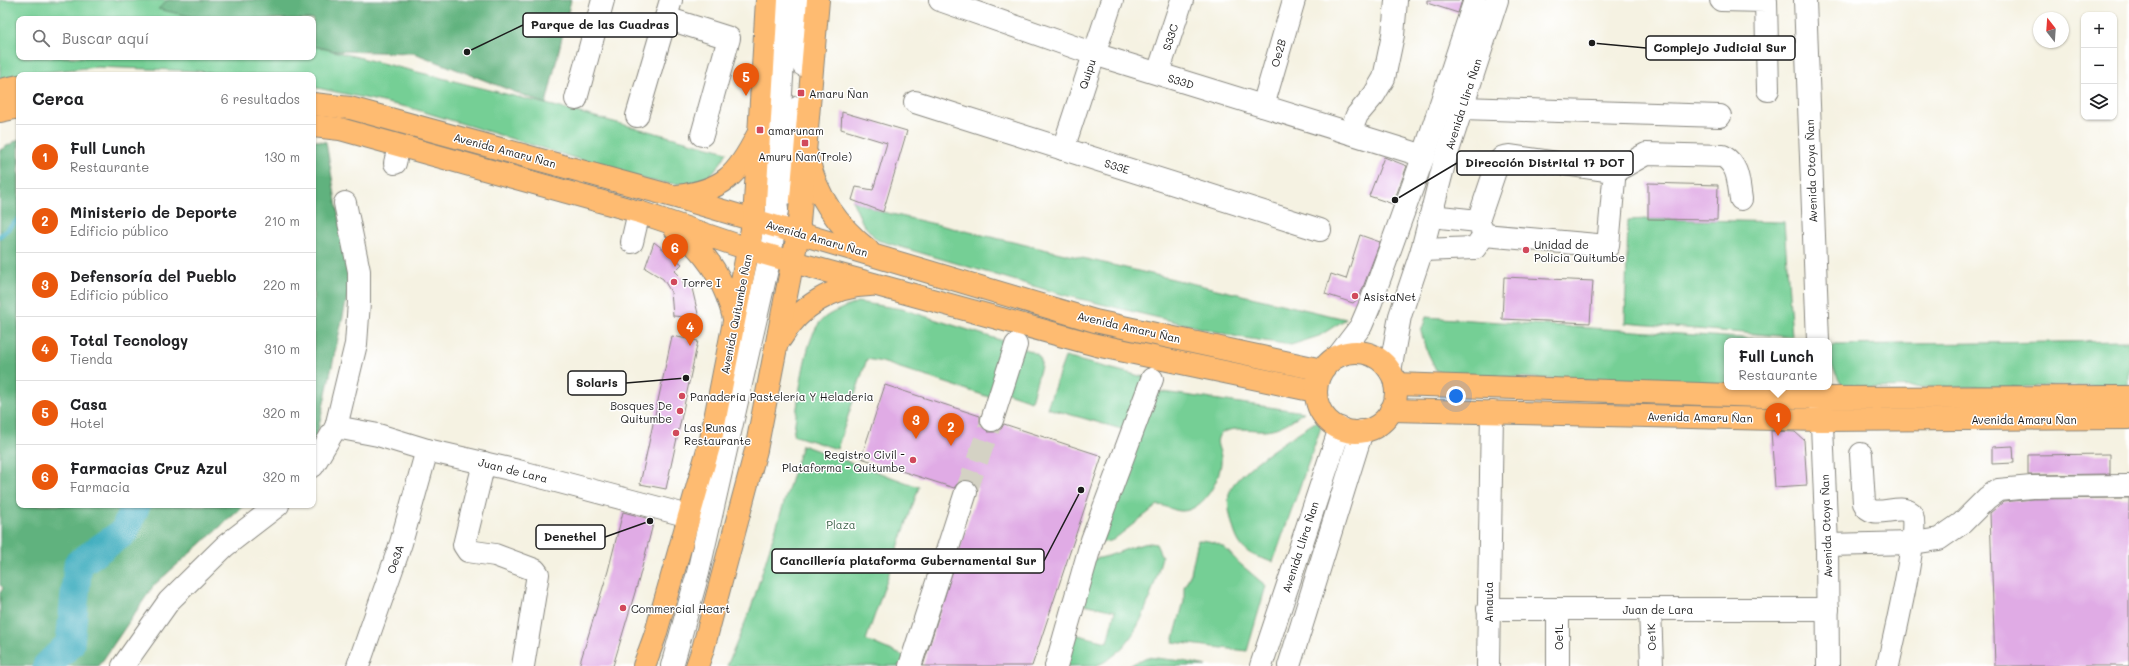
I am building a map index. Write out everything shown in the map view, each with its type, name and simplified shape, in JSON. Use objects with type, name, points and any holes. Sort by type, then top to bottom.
[{"type":"main road","name":"Avenida Quitumbe Ñan","points":[[644,666],[655,636],[711,439],[754,219],[767,0]]},
{"type":"main road","points":[[697,666],[703,649],[756,450],[793,262],[798,234],[818,0]]},
{"type":"main road","points":[[0,90],[16,87]]},
{"type":"main road","name":"Avenida Amaru Ñan","points":[[316,104],[350,108],[754,219],[776,218],[798,234],[873,254],[1095,321],[1322,370]]},
{"type":"main road","points":[[0,111],[16,108]]},
{"type":"main road","points":[[316,126],[340,129],[397,154],[643,213],[748,250],[1096,345],[1315,391]]},
{"type":"main road","points":[[676,197],[700,193],[722,183],[734,173],[745,160],[760,130]]},
{"type":"main road","points":[[805,143],[814,178],[830,211],[857,241],[873,254]]},
{"type":"main road","points":[[643,213],[665,223],[682,234],[711,264],[730,301],[735,321]]},
{"type":"main road","points":[[778,344],[795,319],[819,299],[848,288],[878,285]]},
{"type":"main road","points":[[1352,352],[1367,354],[1380,360],[1393,378],[1395,398],[1391,410],[1379,424],[1362,431],[1351,431],[1340,428],[1327,419],[1318,406],[1315,391],[1317,380],[1322,370],[1338,356],[1352,352]]},
{"type":"main road","name":"Avenida Amaru Ñan","points":[[1393,378],[1724,390]]},
{"type":"main road","name":"Avenida Amaru Ñan","points":[[1735,390],[1820,393],[2129,397]]},
{"type":"main road","name":"Avenida Amaru Ñan","points":[[1391,410],[1821,420],[2129,418]]},
{"type":"street","points":[[576,99],[603,0]]},
{"type":"street","points":[[672,666],[698,572],[770,256],[776,218],[775,178],[787,0]]},
{"type":"street","points":[[776,218],[788,190],[801,92],[806,0]]},
{"type":"street","name":"S33D","points":[[940,0],[1094,54],[1424,156]]},
{"type":"street","name":"Quipu","points":[[1063,149],[1112,0]]},
{"type":"street","name":"S33C","points":[[1158,73],[1182,0]]},
{"type":"street","name":"Oe2B","points":[[1263,106],[1294,0]]},
{"type":"street","name":"Avenida Llira Ñan","points":[[1338,356],[1361,326],[1370,304],[1424,156],[1476,0]]},
{"type":"street","name":"Avenida Llira Ñan","points":[[1393,378],[1400,316],[1422,250],[1446,160],[1497,0]]},
{"type":"street","points":[[1721,0],[1766,1],[1768,90]]},
{"type":"street","name":"Avenida Otoya Ñan","points":[[1805,0],[1818,338]]},
{"type":"street","points":[[1350,133],[1357,115],[1374,95],[1384,78],[1393,36],[1396,1]]},
{"type":"street","points":[[637,116],[668,9],[729,38],[702,135]]},
{"type":"street","name":"S33E","points":[[915,102],[1320,230]]},
{"type":"street","points":[[1462,108],[1720,116]]},
{"type":"street","points":[[1612,173],[1646,154],[1723,156],[1731,161],[1737,170],[1741,199]]},
{"type":"street","points":[[1422,250],[1475,248],[1481,228],[1498,162],[1503,157],[1509,156],[1598,168],[1612,173],[1614,180],[1608,246],[1481,228],[1431,216]]},
{"type":"street","points":[[316,461],[336,427],[356,344],[359,302],[358,271],[346,203]]},
{"type":"street","points":[[632,242],[643,213]]},
{"type":"street","points":[[992,420],[1016,345]]},
{"type":"street","points":[[1056,666],[1092,540],[1152,379]]},
{"type":"street","name":"Avenida Otoya Ñan","points":[[1820,393],[1827,545],[1828,666]]},
{"type":"street","name":"Amauta","points":[[1488,666],[1488,538],[1491,527],[1492,412]]},
{"type":"street","name":"Juan de Lara","points":[[336,427],[380,431],[427,450],[484,463],[519,465],[626,492],[689,516]]},
{"type":"street","name":"Avenida Llira Ñan","points":[[1261,666],[1340,428]]},
{"type":"street","points":[[1289,666],[1362,431]]},
{"type":"street","name":"Oe3A","points":[[358,666],[401,543],[427,450]]},
{"type":"street","points":[[1861,454],[1864,503],[1866,508],[1871,511],[1906,511],[1912,514],[1915,520],[1913,543],[1888,666]]},
{"type":"street","points":[[484,463],[464,546],[468,550],[495,555],[535,570],[538,574],[523,666]]},
{"type":"street","points":[[1827,545],[1913,543],[1939,538],[1962,524],[1987,498],[1998,490],[2032,487],[2129,486]]},
{"type":"street","points":[[910,666],[966,492]]},
{"type":"street","points":[[123,666],[168,601],[225,546],[274,508]]},
{"type":"street","name":"Juan de Lara","points":[[1488,609],[1828,609]]},
{"type":"street","name":"Oe1L","points":[[1558,609],[1558,666]]},
{"type":"street","name":"Oe1K","points":[[1650,609],[1652,666]]},
{"type":"green space","points":[[0,0],[173,0],[159,9],[189,16],[16,16],[16,60],[316,60],[316,47],[546,104],[727,152],[720,164],[704,179],[686,184],[650,181],[411,108],[316,88],[316,72],[206,72],[97,67],[45,72],[16,72],[16,76],[0,79]]},
{"type":"green space","points":[[168,0],[571,0],[546,104],[414,53],[336,51],[316,47],[316,16],[189,16],[158,9]]},
{"type":"green space","points":[[316,140],[326,142],[350,284],[316,439]]},
{"type":"green space","points":[[16,141],[16,508],[242,508],[154,585],[99,666],[0,666],[0,593],[3,588],[0,585],[0,150]]},
{"type":"green space","points":[[852,200],[883,212],[1346,319],[1319,336],[1291,345],[1238,337],[1064,295],[877,240],[863,224]]},
{"type":"green space","points":[[1648,219],[1784,222],[1792,337],[1625,323],[1628,220]]},
{"type":"green space","points":[[857,302],[902,309],[1016,345],[1037,354],[1041,360],[1041,366],[1031,401],[1002,391],[998,400],[882,362],[867,359],[837,449],[793,435],[802,373],[811,339],[817,327],[824,318]]},
{"type":"green space","points":[[1426,317],[1740,338],[1724,338],[1724,387],[1444,374],[1436,370],[1421,332]]},
{"type":"green space","points":[[2129,341],[2129,386],[1843,388],[1832,366],[1832,345]]},
{"type":"green space","points":[[1065,357],[1152,379],[1149,390],[1304,412],[1286,424],[1276,428],[1265,430],[1236,429],[1225,431],[1220,434],[1217,440],[1221,457],[1219,473],[1205,499],[1198,505],[1182,511],[1158,505],[1113,540],[1107,542],[1092,540],[1132,432],[1047,408]]},
{"type":"green space","points":[[1317,421],[1321,427],[1273,562],[1258,557],[1243,547],[1236,535],[1229,509],[1228,499],[1230,491],[1234,483],[1255,463]]},
{"type":"green space","name":"Plaza","points":[[802,445],[919,487],[866,640],[906,657],[903,666],[727,666],[751,608]]},
{"type":"green space","points":[[1198,540],[1221,545],[1266,586],[1247,651],[1173,642],[1184,601],[1184,587],[1191,573]]},
{"type":"green space","points":[[1150,543],[1156,544],[1162,557],[1147,604],[1132,635],[1122,648],[1110,659],[1095,666],[1064,666],[1066,632],[1107,642],[1115,611],[1074,602],[1093,559]]},
{"type":"green space","points":[[1147,657],[1182,661],[1207,666],[1128,666]]},
{"type":"building","points":[[1427,0],[1462,0],[1458,13],[1427,3]]},
{"type":"building","points":[[842,112],[907,131],[883,212],[852,200],[856,187],[873,190],[887,143],[841,129]]},
{"type":"building","points":[[1384,157],[1407,166],[1393,204],[1369,196]]},
{"type":"building","points":[[1648,183],[1718,185],[1717,220],[1648,219]]},
{"type":"building","points":[[1360,235],[1380,242],[1359,298],[1353,303],[1325,294],[1331,274],[1346,279]]},
{"type":"building","name":"Torre I","points":[[654,242],[682,264],[675,271],[682,278],[684,285],[691,284],[699,318],[673,316],[671,292],[663,279],[645,268]]},
{"type":"building","points":[[1504,277],[1593,281],[1590,323],[1502,319]]},
{"type":"building","points":[[672,336],[698,341],[666,489],[640,484]]},
{"type":"building","points":[[885,385],[980,416],[980,423],[988,432],[995,432],[1001,429],[1004,424],[1102,456],[1032,666],[923,666],[978,490],[975,484],[969,480],[958,483],[954,488],[861,458]]},
{"type":"building","points":[[1771,431],[1795,432],[1804,440],[1807,485],[1775,487]]},
{"type":"building","points":[[2013,446],[2014,463],[1992,464],[1992,447]]},
{"type":"building","points":[[2110,454],[2110,474],[2028,475],[2028,455]]},
{"type":"building","points":[[2129,498],[2129,666],[1995,666],[1990,513],[2003,502],[2033,499]]},
{"type":"building","points":[[623,512],[654,520],[639,579],[613,666],[579,666],[608,571]]},
{"type":"waterway","points":[[0,236],[16,222]]},
{"type":"waterway","points":[[47,666],[70,644],[78,564],[124,532],[135,508]]},
{"type":"tunnel","points":[[966,492],[992,420]]},
{"type":"place","name":"Complejo Judicial Sur","points":[[1592,43]]},
{"type":"place","name":"Parque de las Cuadras","points":[[467,52]]},
{"type":"place","name":"Amaru Ñan","points":[[801,93]]},
{"type":"place","name":"Casa","points":[[746,96]]},
{"type":"place","name":"amarunam","points":[[760,130]]},
{"type":"place","name":"Amuru Ñan(Trole)","points":[[805,143]]},
{"type":"place","name":"Dirección Distrital 17 DOT","points":[[1395,200]]},
{"type":"place","name":"Unidad de Policia Quitumbe","points":[[1526,250]]},
{"type":"place","name":"Farmacias Cruz Azul","points":[[675,267]]},
{"type":"place","name":"Torre I","points":[[674,282]]},
{"type":"place","name":"AsistaNet","points":[[1355,296]]},
{"type":"place","name":"Total Tecnology","points":[[690,346]]},
{"type":"place","name":"Solaris","points":[[686,378]]},
{"type":"place","name":"Panadería Pastelería Y Heladeria","points":[[682,396]]},
{"type":"place","name":"Bosques De Quitumbe","points":[[680,411]]},
{"type":"place","name":"Las Runas Restaurante","points":[[676,433]]},
{"type":"place","name":"Full Lunch","points":[[1778,436]]},
{"type":"place","name":"Defensoría del Pueblo","points":[[916,439]]},
{"type":"place","name":"Ministerio de Deporte","points":[[951,446]]},
{"type":"place","name":"Registro Civil - Plataforma - Quitumbe","points":[[913,460]]},
{"type":"place","name":"Cancillería plataforma Gubernamental Sur","points":[[1081,490]]},
{"type":"place","name":"Denethel","points":[[650,521]]},
{"type":"place","name":"Commercial Heart","points":[[623,608]]}]
